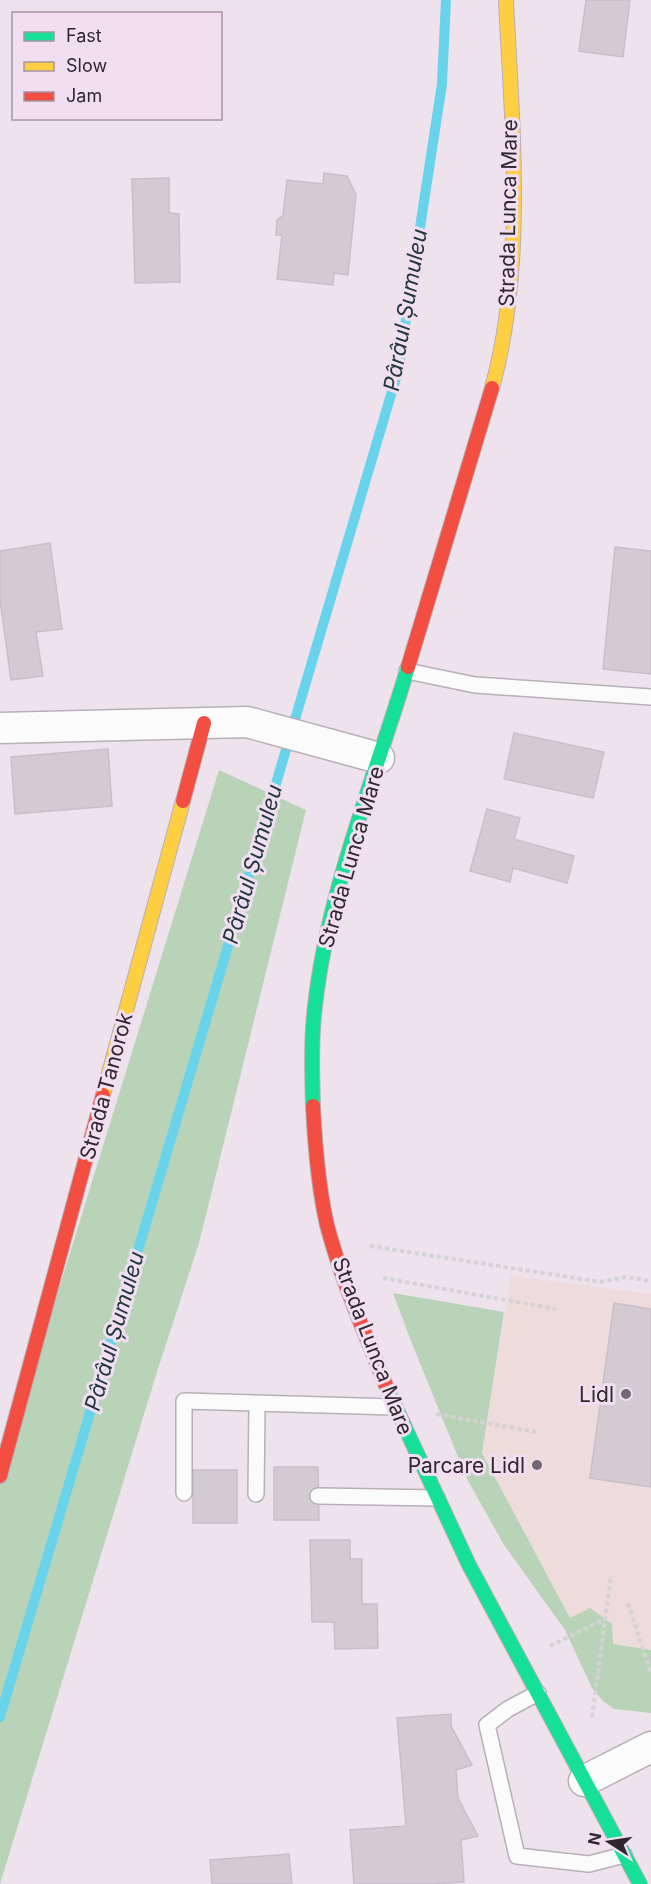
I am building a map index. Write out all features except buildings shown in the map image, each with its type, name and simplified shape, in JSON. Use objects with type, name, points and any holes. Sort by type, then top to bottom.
[{"type":"main road","name":"Strada Lunca Mare","points":[[506,0],[512,137],[512,235],[504,340],[493,386],[407,671],[338,888],[315,1006],[312,1083],[315,1151],[320,1188],[341,1271],[394,1407],[469,1565],[640,1884]]},
{"type":"main road","name":"Strada Tanorok","points":[[0,1476],[4,1447],[204,723]]},
{"type":"street","points":[[0,728],[247,722],[379,758]]},
{"type":"street","points":[[584,1781],[651,1747]]},
{"type":"lane","points":[[407,671],[475,685],[651,698]]},
{"type":"lane","points":[[184,1493],[184,1401],[394,1407]]},
{"type":"lane","points":[[256,1404],[256,1494]]},
{"type":"lane","points":[[318,1496],[437,1498]]},
{"type":"lane","points":[[538,1693],[508,1709],[487,1725],[517,1856],[589,1864],[624,1855]]},
{"type":"path","points":[[332,1240],[601,1282],[625,1277],[651,1281]]},
{"type":"path","points":[[341,1271],[556,1308]]},
{"type":"path","points":[[394,1407],[536,1431]]},
{"type":"path","points":[[592,1723],[611,1576]]},
{"type":"path","points":[[628,1603],[651,1674]]},
{"type":"path","points":[[520,1660],[605,1619]]},
{"type":"shaded area","name":"Parcare Lidl","points":[[511,1276],[651,1294],[651,1650],[613,1644],[570,1619],[482,1453]]},
{"type":"green space","points":[[219,770],[306,810],[199,1243],[156,1375],[0,1884],[0,1480]]},
{"type":"green space","points":[[393,1293],[504,1312],[482,1453],[570,1618],[590,1608],[612,1624],[613,1644],[651,1650],[651,1713],[614,1709],[603,1701],[592,1688],[565,1630],[504,1545],[467,1479]]},
{"type":"waterway","name":"Pârâul Șumuleu","points":[[0,1717],[398,371],[442,84],[446,0]]},
{"type":"traffic: fast","points":[[313,1106],[314,1018],[321,962],[330,919],[354,834],[408,667]]},
{"type":"traffic: fast","points":[[389,1393],[469,1565],[640,1884]]},
{"type":"traffic: slow","points":[[492,388],[503,341],[513,245],[513,146],[506,0]]},
{"type":"traffic: slow","points":[[103,1095],[183,801]]},
{"type":"traffic: jam","points":[[408,667],[492,388]]},
{"type":"traffic: jam","points":[[183,801],[204,723]]},
{"type":"traffic: jam","points":[[0,1476],[103,1095]]},
{"type":"traffic: jam","points":[[313,1106],[317,1166],[327,1225],[347,1289],[389,1393]]},
{"type":"place","name":"Lidl","points":[[626,1394]]},
{"type":"place","name":"Parcare Lidl","points":[[537,1465]]}]
